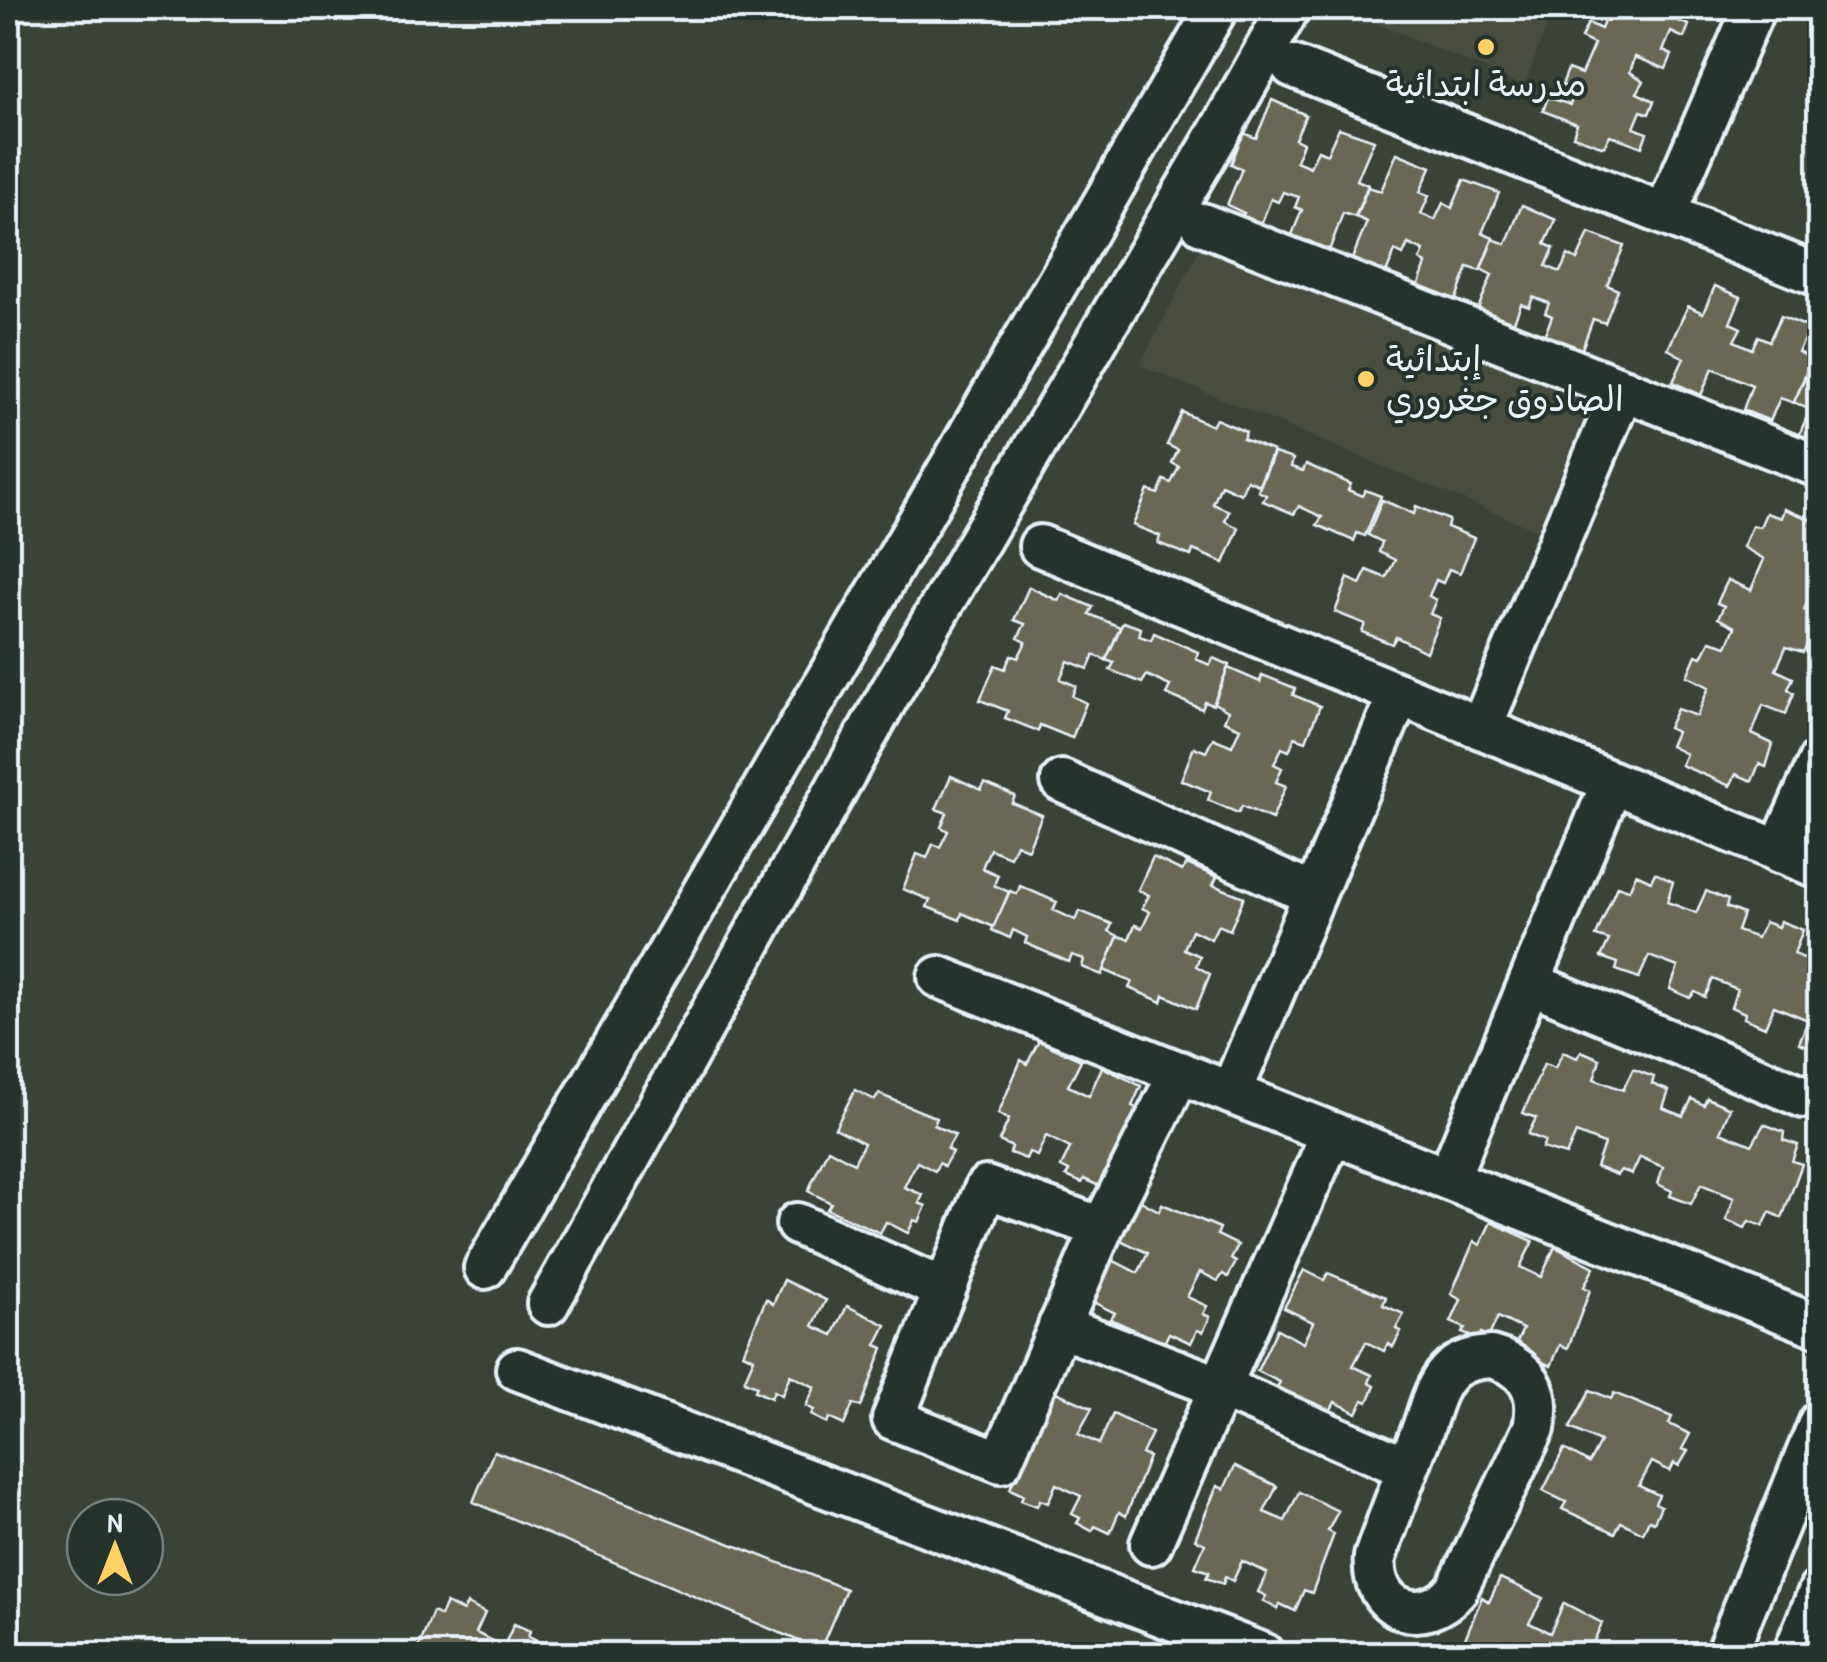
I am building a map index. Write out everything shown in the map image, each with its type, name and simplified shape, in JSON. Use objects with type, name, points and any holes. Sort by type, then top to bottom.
[{"type":"street","points":[[485,1268],[1217,8]]},
{"type":"street","points":[[548,1304],[890,693],[1290,8]]},
{"type":"street","points":[[1665,214],[1754,8]]},
{"type":"street","points":[[1292,66],[1820,276]]},
{"type":"street","points":[[1202,224],[1820,467]]},
{"type":"street","points":[[1481,728],[1622,389]]},
{"type":"street","points":[[1040,546],[1820,868]]},
{"type":"street","points":[[1231,1093],[1399,694]]},
{"type":"street","points":[[1779,852],[1820,760]]},
{"type":"street","points":[[1062,781],[1314,895]]},
{"type":"street","points":[[1448,1179],[1612,782]]},
{"type":"street","points":[[939,977],[1820,1327]]},
{"type":"street","points":[[1530,983],[1804,1097]]},
{"type":"street","points":[[1102,1228],[986,1187],[893,1419],[1001,1462],[1102,1228],[1180,1072]]},
{"type":"street","points":[[1151,1544],[1332,1134]]},
{"type":"street","points":[[798,1224],[944,1290]]},
{"type":"street","points":[[1059,1326],[1220,1388],[1407,1468]]},
{"type":"street","points":[[1475,1358],[1491,1358],[1506,1361],[1530,1382],[1536,1396],[1534,1428],[1457,1589],[1437,1608],[1424,1611],[1397,1607],[1378,1586],[1374,1572],[1375,1557],[1407,1468],[1438,1386],[1447,1373],[1475,1358]]},
{"type":"street","points":[[517,1369],[1263,1654]]},
{"type":"street","points":[[1726,1654],[1820,1422]]},
{"type":"street","points":[[1794,1654],[1820,1590]]},
{"type":"shaded area","name":"مدرسة ابتدائية","points":[[1342,8],[1554,8],[1524,86]]},
{"type":"shaded area","name":"إبتدائية الصادوق جغروري","points":[[1207,235],[1593,393],[1541,532],[1140,365]]},
{"type":"building","points":[[1592,8],[1658,8],[1656,12],[1689,25],[1684,38],[1671,32],[1663,51],[1672,55],[1666,69],[1635,57],[1630,72],[1644,81],[1637,93],[1654,101],[1649,114],[1641,111],[1634,128],[1647,133],[1642,147],[1610,135],[1604,147],[1573,136],[1577,124],[1543,111],[1548,97],[1570,105],[1576,90],[1562,85],[1568,69],[1581,74],[1594,44],[1581,38],[1588,23],[1601,29],[1607,14]]},
{"type":"building","points":[[1272,100],[1306,115],[1295,139],[1303,143],[1296,161],[1310,167],[1318,150],[1327,154],[1339,128],[1374,140],[1357,180],[1368,185],[1355,217],[1343,213],[1329,251],[1309,241],[1306,248],[1289,242],[1302,210],[1295,207],[1299,197],[1283,192],[1278,202],[1271,199],[1259,229],[1240,221],[1244,213],[1227,205],[1242,169],[1231,164],[1243,133],[1256,138]]},
{"type":"building","points":[[1397,153],[1431,167],[1420,192],[1429,196],[1421,214],[1435,220],[1443,203],[1452,208],[1464,180],[1499,193],[1482,233],[1493,238],[1480,271],[1468,267],[1454,304],[1415,295],[1426,264],[1420,260],[1424,251],[1408,244],[1403,255],[1395,251],[1383,281],[1365,275],[1369,266],[1352,259],[1367,222],[1356,217],[1368,187],[1381,191]]},
{"type":"building","points":[[1522,205],[1556,220],[1545,244],[1554,248],[1546,266],[1560,272],[1568,255],[1577,260],[1589,233],[1624,246],[1607,285],[1618,290],[1605,323],[1593,319],[1579,357],[1540,348],[1552,316],[1545,313],[1549,303],[1533,297],[1529,307],[1521,304],[1509,334],[1477,311],[1492,275],[1481,269],[1493,239],[1506,244]]},
{"type":"building","points":[[1715,286],[1741,297],[1730,323],[1741,328],[1734,341],[1752,349],[1758,336],[1769,341],[1781,316],[1810,328],[1798,352],[1812,358],[1794,403],[1780,398],[1770,421],[1743,410],[1752,385],[1713,368],[1701,395],[1673,382],[1684,358],[1668,349],[1688,306],[1703,313]]},
{"type":"building","points":[[1814,359],[1820,361],[1820,444],[1799,435],[1810,410],[1794,402]]},
{"type":"building","points":[[1182,412],[1212,426],[1216,419],[1246,432],[1243,439],[1273,451],[1259,485],[1247,480],[1241,494],[1221,485],[1213,504],[1229,511],[1225,521],[1239,528],[1224,563],[1193,550],[1191,556],[1158,543],[1160,536],[1133,525],[1148,490],[1158,494],[1164,480],[1171,483],[1179,467],[1172,463],[1178,450],[1167,445]]},
{"type":"building","points":[[1274,453],[1293,459],[1291,467],[1303,471],[1306,464],[1351,484],[1348,490],[1362,496],[1365,490],[1381,496],[1365,536],[1357,533],[1354,541],[1317,525],[1322,517],[1299,506],[1294,514],[1263,501],[1266,495],[1258,491]]},
{"type":"building","points":[[1382,500],[1414,514],[1416,506],[1449,520],[1447,527],[1474,538],[1460,573],[1449,569],[1443,583],[1436,580],[1429,596],[1436,600],[1430,614],[1440,618],[1426,652],[1396,637],[1392,644],[1362,632],[1365,624],[1335,612],[1348,578],[1360,584],[1367,570],[1386,578],[1395,560],[1379,552],[1382,542],[1368,535]]},
{"type":"building","points":[[1784,509],[1820,523],[1820,578],[1817,577],[1804,610],[1820,617],[1820,629],[1815,641],[1810,639],[1803,652],[1786,647],[1776,670],[1793,678],[1788,689],[1794,693],[1786,714],[1763,705],[1752,734],[1773,744],[1766,767],[1759,764],[1752,781],[1736,774],[1730,786],[1681,765],[1686,754],[1670,746],[1676,732],[1668,728],[1677,709],[1697,716],[1709,687],[1687,676],[1696,655],[1702,657],[1710,641],[1727,646],[1735,627],[1718,618],[1724,606],[1717,603],[1728,580],[1751,590],[1764,559],[1743,547],[1752,526],[1760,527],[1766,513],[1781,518]]},
{"type":"building","points":[[1029,587],[1059,601],[1062,594],[1093,607],[1089,614],[1120,627],[1106,660],[1094,655],[1088,669],[1068,661],[1060,679],[1076,686],[1072,696],[1086,703],[1072,738],[1040,725],[1038,731],[1005,718],[1008,711],[980,700],[995,665],[1005,669],[1011,655],[1018,658],[1026,642],[1018,638],[1025,624],[1014,620]]},
{"type":"building","points":[[1123,622],[1141,628],[1139,636],[1151,640],[1154,633],[1198,652],[1196,659],[1210,665],[1213,658],[1229,665],[1213,705],[1205,702],[1202,709],[1166,694],[1170,686],[1147,675],[1142,683],[1110,670],[1114,663],[1106,660]]},
{"type":"building","points":[[1228,668],[1260,682],[1262,675],[1295,688],[1293,695],[1320,706],[1306,741],[1295,737],[1289,751],[1282,748],[1274,764],[1282,768],[1276,782],[1286,786],[1272,819],[1242,806],[1238,813],[1208,800],[1211,792],[1181,780],[1194,747],[1206,752],[1213,738],[1232,746],[1240,728],[1224,721],[1228,711],[1214,703]]},
{"type":"building","points":[[951,776],[981,790],[985,783],[1015,796],[1012,803],[1042,815],[1028,849],[1016,844],[1010,857],[990,849],[982,868],[998,875],[994,885],[1009,892],[994,927],[962,913],[960,920],[927,907],[930,900],[903,889],[917,854],[927,858],[933,844],[940,847],[948,831],[941,827],[947,813],[936,809]]},
{"type":"building","points":[[1153,857],[1182,871],[1187,864],[1217,877],[1213,885],[1244,897],[1230,930],[1218,925],[1211,939],[1192,930],[1184,949],[1200,956],[1196,966],[1210,974],[1196,1009],[1164,995],[1162,1002],[1129,988],[1132,982],[1104,970],[1118,936],[1129,939],[1135,925],[1142,928],[1150,912],[1142,908],[1149,895],[1138,890]]},
{"type":"building","points":[[1655,873],[1673,882],[1667,902],[1696,913],[1706,891],[1728,900],[1726,907],[1743,914],[1737,931],[1757,938],[1765,922],[1778,927],[1780,921],[1803,930],[1794,954],[1820,965],[1819,1050],[1799,1043],[1808,1020],[1774,1006],[1765,1027],[1744,1018],[1745,1013],[1731,1007],[1737,989],[1713,979],[1705,997],[1695,992],[1690,998],[1670,989],[1678,967],[1649,956],[1639,978],[1616,970],[1618,963],[1601,957],[1609,940],[1596,936],[1617,886],[1629,890],[1636,874],[1651,881]]},
{"type":"building","points":[[1020,886],[1057,902],[1053,910],[1075,920],[1080,911],[1112,924],[1109,931],[1118,936],[1102,975],[1082,967],[1084,959],[1072,955],[1069,962],[1025,943],[1027,937],[1013,930],[1010,938],[992,930],[1010,891],[1017,894]]},
{"type":"building","points":[[1039,1041],[1081,1060],[1068,1086],[1089,1096],[1102,1067],[1141,1086],[1132,1106],[1138,1109],[1115,1167],[1108,1165],[1099,1186],[1066,1176],[1069,1171],[1061,1167],[1070,1148],[1046,1136],[1037,1156],[1029,1152],[1026,1159],[1010,1153],[1012,1147],[999,1141],[1009,1119],[998,1114],[1021,1060],[1027,1064]]},
{"type":"building","points":[[1581,1051],[1600,1059],[1594,1079],[1623,1090],[1633,1069],[1654,1077],[1652,1084],[1669,1091],[1663,1108],[1683,1116],[1692,1099],[1704,1105],[1707,1098],[1730,1108],[1720,1132],[1752,1145],[1764,1124],[1784,1132],[1783,1140],[1798,1145],[1792,1161],[1802,1164],[1782,1218],[1770,1212],[1763,1226],[1749,1221],[1745,1228],[1726,1220],[1734,1198],[1701,1184],[1691,1204],[1670,1196],[1672,1191],[1658,1184],[1663,1167],[1640,1157],[1632,1174],[1621,1170],[1617,1175],[1596,1167],[1604,1144],[1576,1133],[1566,1155],[1542,1148],[1545,1141],[1528,1134],[1536,1118],[1523,1113],[1544,1064],[1555,1068],[1563,1052],[1577,1058]]},
{"type":"building","points":[[855,1090],[875,1100],[879,1094],[937,1118],[934,1125],[955,1135],[944,1166],[939,1163],[935,1171],[917,1162],[904,1187],[923,1195],[919,1203],[926,1206],[919,1222],[914,1220],[908,1233],[886,1222],[880,1233],[827,1209],[831,1203],[808,1191],[828,1149],[854,1163],[864,1143],[835,1128]]},
{"type":"building","points":[[1139,1200],[1159,1211],[1162,1204],[1220,1228],[1217,1235],[1238,1245],[1231,1259],[1236,1262],[1228,1277],[1223,1274],[1218,1281],[1200,1272],[1187,1297],[1207,1306],[1203,1314],[1210,1317],[1203,1332],[1197,1330],[1191,1343],[1169,1333],[1164,1343],[1110,1319],[1115,1313],[1091,1301],[1112,1260],[1138,1273],[1148,1253],[1118,1239]]},
{"type":"building","points":[[1491,1222],[1533,1241],[1520,1267],[1541,1277],[1555,1247],[1594,1267],[1584,1287],[1590,1290],[1568,1348],[1560,1345],[1551,1366],[1514,1348],[1523,1329],[1498,1317],[1489,1336],[1481,1333],[1479,1340],[1462,1333],[1465,1328],[1451,1322],[1461,1300],[1451,1294],[1474,1241],[1480,1245]]},
{"type":"building","points":[[1304,1270],[1324,1280],[1328,1273],[1386,1297],[1383,1305],[1404,1314],[1393,1347],[1388,1343],[1384,1351],[1366,1342],[1353,1366],[1372,1375],[1369,1383],[1375,1386],[1368,1402],[1363,1400],[1357,1413],[1335,1402],[1329,1413],[1276,1389],[1280,1382],[1257,1371],[1277,1329],[1303,1343],[1313,1322],[1284,1308]]},
{"type":"building","points":[[784,1280],[826,1300],[813,1326],[833,1335],[847,1306],[886,1325],[876,1345],[883,1348],[861,1407],[853,1404],[844,1425],[829,1418],[827,1423],[811,1415],[814,1410],[806,1406],[815,1387],[790,1375],[782,1395],[774,1391],[771,1398],[744,1381],[754,1358],[743,1353],[766,1299],[773,1304]]},
{"type":"building","points":[[1049,1389],[1092,1408],[1078,1434],[1099,1444],[1113,1414],[1152,1433],[1142,1454],[1149,1457],[1126,1516],[1119,1512],[1110,1533],[1095,1526],[1092,1531],[1077,1523],[1080,1518],[1072,1514],[1081,1496],[1056,1484],[1048,1503],[1040,1500],[1037,1506],[1021,1500],[1023,1495],[1010,1489]]},
{"type":"building","points":[[1590,1390],[1611,1399],[1614,1393],[1672,1417],[1669,1424],[1690,1434],[1682,1449],[1688,1451],[1679,1466],[1674,1463],[1670,1471],[1652,1462],[1639,1486],[1659,1495],[1655,1503],[1661,1506],[1654,1522],[1649,1520],[1643,1533],[1621,1522],[1615,1533],[1562,1509],[1566,1502],[1543,1491],[1564,1449],[1589,1463],[1600,1442],[1570,1428]]},
{"type":"building","points":[[494,1451],[846,1589],[820,1650],[473,1502]]},
{"type":"building","points":[[1235,1466],[1277,1486],[1264,1512],[1285,1521],[1299,1492],[1338,1511],[1328,1531],[1334,1534],[1312,1593],[1304,1590],[1295,1611],[1280,1604],[1278,1609],[1263,1601],[1266,1596],[1258,1592],[1267,1573],[1242,1561],[1233,1581],[1225,1577],[1223,1584],[1206,1578],[1209,1572],[1195,1567],[1205,1544],[1195,1539],[1217,1486],[1224,1489]]},
{"type":"building","points":[[1500,1578],[1543,1598],[1529,1623],[1550,1633],[1564,1603],[1602,1623],[1593,1643],[1599,1647],[1596,1654],[1460,1651],[1482,1597],[1489,1602]]},
{"type":"building","points":[[446,1603],[463,1611],[467,1604],[485,1613],[476,1633],[504,1646],[514,1624],[530,1631],[528,1637],[546,1645],[542,1654],[416,1654],[433,1612],[440,1616]]},
{"type":"place","name":"مدرسة ابتدائية","points":[[1486,47]]},
{"type":"place","name":"إبتدائية الصادوق جغروري","points":[[1366,379]]}]
